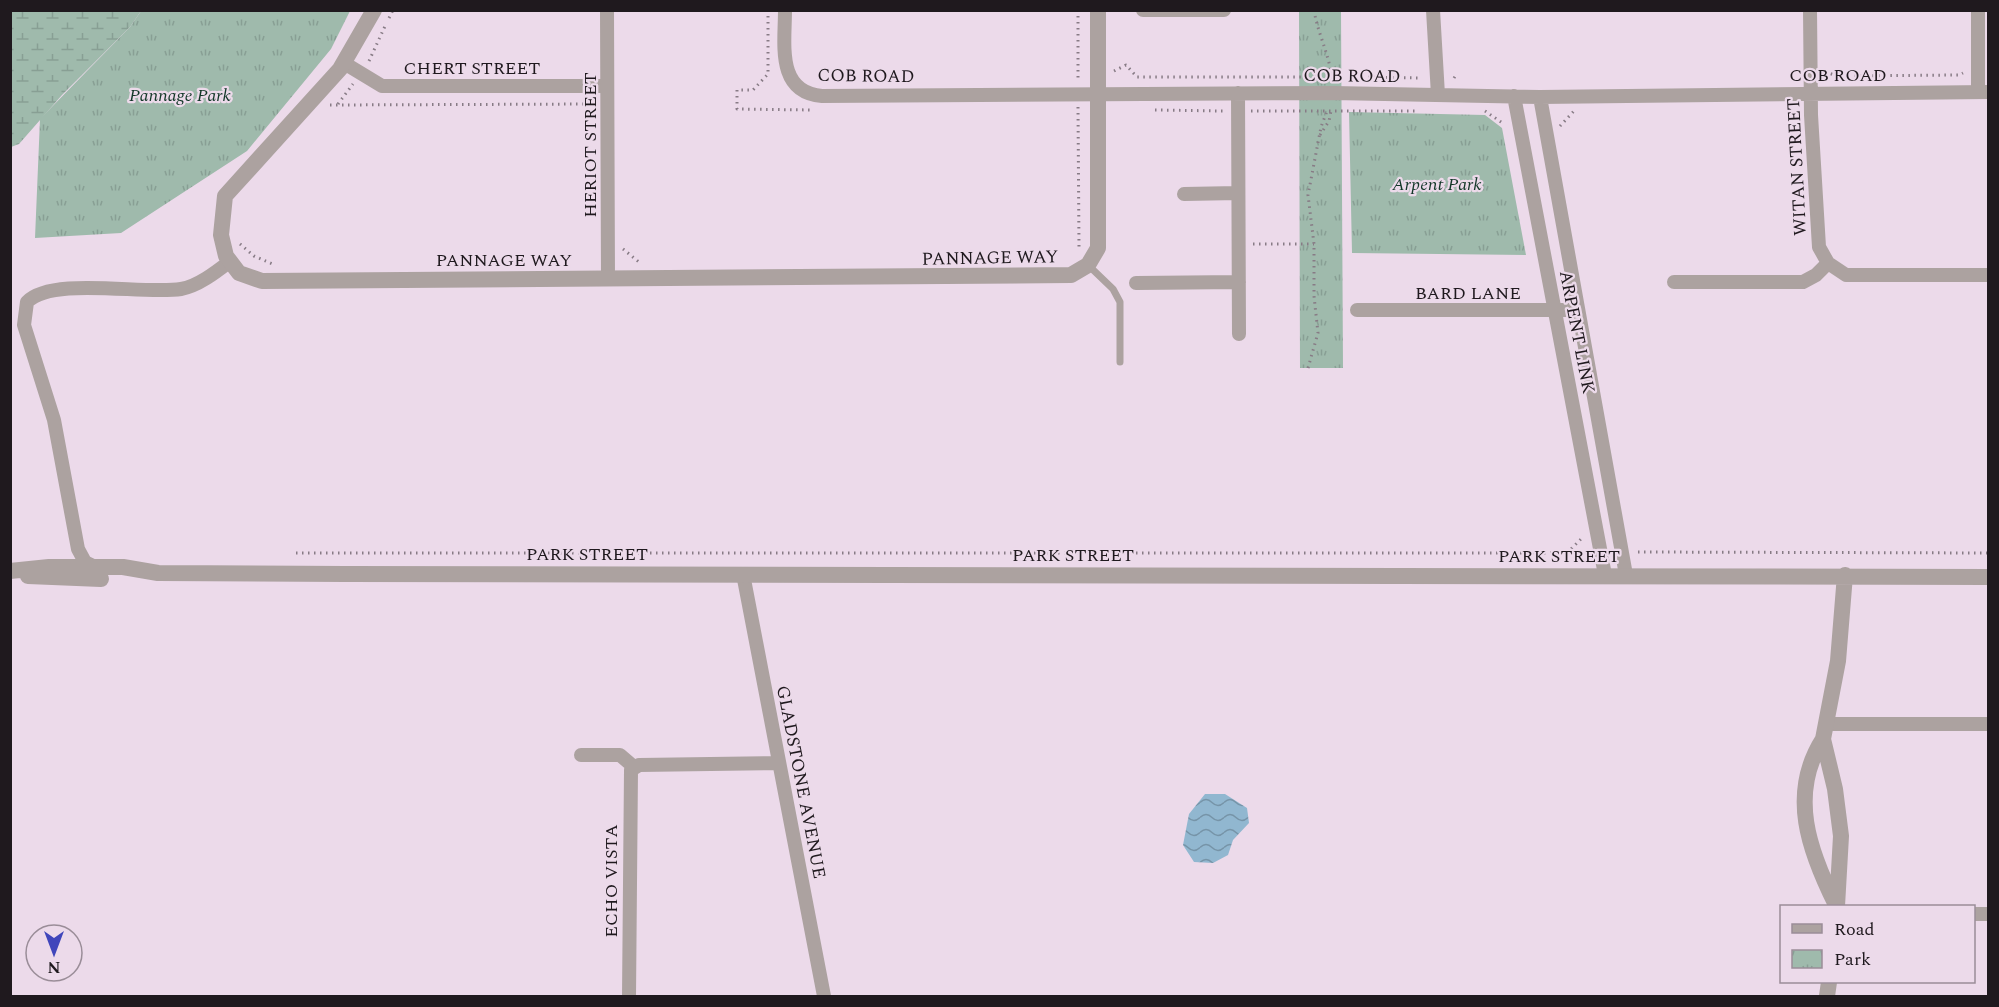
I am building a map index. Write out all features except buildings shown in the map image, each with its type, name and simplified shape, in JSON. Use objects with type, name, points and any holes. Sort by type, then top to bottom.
[{"type":"street","points":[[95,567],[85,562],[78,549],[54,420],[24,325],[27,302],[41,291],[182,289],[212,275],[229,262],[221,235],[225,196],[344,63],[374,10]]},
{"type":"street","name":"HERIOT STREET","points":[[607,10],[608,272]]},
{"type":"street","name":"COB ROAD","points":[[785,10],[786,69],[794,84],[814,95],[1078,94],[1099,86],[1238,93],[1540,97],[1983,92]]},
{"type":"street","points":[[1088,265],[1098,248],[1098,10]]},
{"type":"street","points":[[1143,10],[1224,10]]},
{"type":"street","points":[[1433,10],[1438,95]]},
{"type":"street","name":"WITAN STREET","points":[[1810,10],[1811,93],[1819,247],[1828,263]]},
{"type":"street","points":[[1978,10],[1983,92]]},
{"type":"street","name":"CHERT STREET","points":[[344,63],[382,86],[607,86]]},
{"type":"street","points":[[1238,93],[1239,333]]},
{"type":"street","name":"ARPENT LINK","points":[[1514,96],[1605,575]]},
{"type":"street","name":"ARPENT LINK","points":[[1540,97],[1626,575]]},
{"type":"street","points":[[1184,194],[1238,193]]},
{"type":"street","name":"PANNAGE WAY","points":[[229,262],[239,273],[262,281],[608,272],[1062,277],[1080,272],[1088,265]]},
{"type":"street","points":[[1674,282],[1803,282],[1816,275],[1828,263],[1846,275],[1989,275]]},
{"type":"street","points":[[1136,283],[1239,282]]},
{"type":"street","name":"BARD LANE","points":[[1357,310],[1578,310]]},
{"type":"street","name":"PARK STREET","points":[[10,573],[49,567],[123,567],[158,573]]},
{"type":"street","name":"PARK STREET","points":[[10,573],[49,579],[111,579],[158,573],[1989,577]]},
{"type":"street","name":"GLADSTONE AVENUE","points":[[743,574],[824,996]]},
{"type":"street","points":[[1836,905],[1817,866],[1805,820],[1811,758],[1824,731],[1838,661],[1845,575]]},
{"type":"street","points":[[1824,731],[1989,724]]},
{"type":"street","points":[[1824,731],[1835,789],[1840,836],[1837,905]]},
{"type":"street","points":[[581,755],[620,755],[634,767],[779,763]]},
{"type":"street","name":"ECHO VISTA","points":[[629,996],[629,775],[634,767]]},
{"type":"lane","points":[[1088,265],[1113,289],[1120,302],[1120,362]]},
{"type":"path","points":[[1078,10],[1079,249]]},
{"type":"path","points":[[1314,10],[1317,27],[1329,59],[1333,93],[1329,121],[1319,136]]},
{"type":"path","points":[[1099,86],[1126,65],[1137,77],[1311,78]]},
{"type":"path","points":[[1838,76],[1959,75],[1969,67]]},
{"type":"path","points":[[1355,77],[1420,78]]},
{"type":"path","points":[[1321,78],[1340,78]]},
{"type":"path","points":[[323,113],[331,104],[607,104]]},
{"type":"path","points":[[1560,127],[1578,106]]},
{"type":"path","points":[[1308,368],[1318,333],[1314,296],[1314,244],[1308,195],[1319,136],[1327,111]]},
{"type":"path","points":[[608,272],[641,264],[622,249],[622,238]]},
{"type":"path","points":[[234,239],[255,256],[282,267]]},
{"type":"path","points":[[1636,541],[1638,553]]},
{"type":"path","points":[[296,553],[1601,553]]},
{"type":"path","points":[[1622,553],[1989,553]]},
{"type":"green space","points":[[11,11],[141,11],[130,27],[62,95],[19,144],[11,147]]},
{"type":"green space","name":"Pannage Park","points":[[141,11],[350,11],[331,49],[247,151],[121,233],[35,238],[40,119],[130,27]]},
{"type":"green space","points":[[1299,11],[1341,11],[1343,368],[1300,368]]},
{"type":"green space","name":"Arpent Park","points":[[1349,112],[1485,115],[1502,128],[1526,255],[1352,253]]},
{"type":"water","points":[[1205,794],[1225,794],[1247,808],[1249,823],[1233,840],[1228,855],[1213,863],[1194,862],[1183,845],[1189,814]]}]
